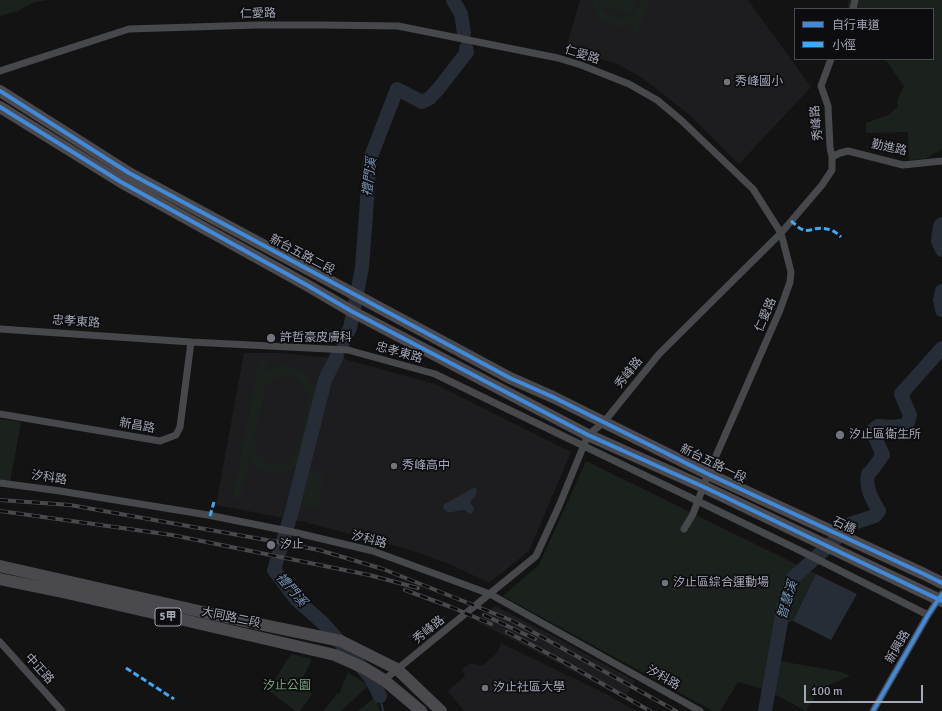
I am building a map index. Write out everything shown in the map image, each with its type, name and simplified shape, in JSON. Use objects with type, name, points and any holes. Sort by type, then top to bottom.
[{"type":"main road","name":"新台五路二段","points":[[0,90],[129,173],[510,378],[604,422]]},
{"type":"main road","name":"新台五路二段","points":[[0,107],[121,182],[354,312],[588,435]]},
{"type":"main road","name":"新台五路一段","points":[[604,422],[708,474],[814,523]]},
{"type":"main road","name":"新台五路一段","points":[[588,435],[704,487],[854,559],[941,598]]},
{"type":"main road","name":"石橋","points":[[814,523],[866,546],[942,583]]},
{"type":"main road","name":"大同路二段","points":[[0,566],[225,618],[341,641],[397,669],[441,711]]},
{"type":"main road","name":"大同路二段","points":[[0,580],[68,593],[335,655],[364,668],[384,680],[421,711]]},
{"type":"main road","points":[[335,655],[341,641]]},
{"type":"street","name":"仁愛路","points":[[0,71],[129,29],[256,25],[398,26],[558,58],[581,65],[629,84],[657,100],[681,120],[753,189],[781,233],[791,272],[790,282],[780,310],[708,474],[693,514],[684,529]]},
{"type":"street","name":"秀峰路","points":[[384,680],[536,556],[559,506],[588,435],[604,422],[658,354],[781,233],[822,185],[832,170],[828,106],[821,86],[831,60]]},
{"type":"street","name":"勤進路","points":[[832,157],[848,151],[904,165],[942,161]]},
{"type":"street","name":"忠孝東路","points":[[0,329],[191,342],[348,350],[435,374],[841,571],[928,615]]},
{"type":"street","name":"新昌路","points":[[0,414],[160,442],[176,435],[180,427],[191,342]]},
{"type":"street","name":"汐科路","points":[[0,483],[106,498],[208,515],[293,532],[372,551],[490,594],[700,711]]},
{"type":"street","name":"新興路","points":[[873,711],[928,615],[941,598]]},
{"type":"street","name":"中正路","points":[[0,642],[62,711]]},
{"type":"shaded area","name":"秀峰國小","points":[[580,0],[748,0],[811,87],[739,164],[692,117],[641,77],[617,64],[566,48]]},
{"type":"shaded area","name":"秀峰高中","points":[[244,353],[280,353],[344,359],[435,384],[571,452],[529,551],[489,583],[452,565],[410,550],[305,522],[216,505]]},
{"type":"shaded area","points":[[475,487],[477,490],[476,495],[470,502],[474,509],[472,514],[465,510],[447,512],[444,509],[443,505]]},
{"type":"shaded area","points":[[816,574],[857,594],[831,640],[793,621]]},
{"type":"shaded area","points":[[495,606],[552,635],[635,681],[624,699],[477,622]]},
{"type":"shaded area","points":[[501,643],[606,694],[636,711],[464,711],[448,691],[465,676],[462,669],[471,663],[482,666],[497,653]]},
{"type":"green space","points":[[0,0],[49,0],[35,2],[18,11],[0,16]]},
{"type":"green space","points":[[592,0],[599,0],[603,10],[615,18],[620,18],[630,15],[601,4],[603,0],[636,0],[631,15],[636,11],[641,0],[650,0],[637,33],[631,30],[633,24],[619,26],[613,25],[601,19],[597,14]]},
{"type":"green space","points":[[849,0],[942,0],[942,149],[925,159],[909,160],[908,132],[866,133],[866,123],[888,115],[898,107],[897,101],[904,86],[886,60],[934,60],[934,8],[847,8]]},
{"type":"green space","points":[[259,361],[267,362],[265,374],[277,366],[292,366],[307,375],[316,389],[318,397],[305,456],[301,462],[290,470],[278,473],[264,471],[255,466],[249,459],[240,499],[233,498]],"holes":[[[289,375],[295,377],[302,383],[310,398],[297,453],[288,462],[281,465],[272,465],[264,461],[258,455],[254,440],[266,384],[273,379]]]},
{"type":"green space","points":[[0,419],[21,422],[10,482],[0,480]]},
{"type":"green space","name":"汐止區綜合運動場","points":[[586,461],[816,574],[793,621],[785,623],[780,661],[842,672],[850,676],[819,689],[806,711],[769,691],[738,682],[720,711],[713,711],[503,596],[539,565]]},
{"type":"green space","points":[[308,471],[324,474],[318,509],[302,506]]},
{"type":"green space","name":"汐止公園","points":[[291,654],[312,659],[301,682],[312,694],[300,711],[296,711],[270,692],[272,684]]},
{"type":"green space","name":"汐止公園","points":[[348,673],[369,685],[341,711],[323,711],[337,693],[339,694]]},
{"type":"green space","points":[[376,696],[380,711],[358,711]]},
{"type":"waterway","name":"禮門溪","points":[[453,0],[461,14],[464,33]]},
{"type":"waterway","name":"禮門溪","points":[[343,342],[350,328],[362,268],[370,159],[397,89],[422,102],[430,98],[467,52],[466,48]]},
{"type":"waterway","name":"智慧溪","points":[[942,224],[940,226],[938,241],[942,250]]},
{"type":"waterway","name":"智慧溪","points":[[942,291],[940,300],[942,310]]},
{"type":"waterway","name":"智慧溪","points":[[765,711],[784,605],[793,578],[848,528],[850,524],[875,516],[879,511],[867,484],[868,474],[883,455],[872,431],[878,426],[893,427],[907,425],[910,415],[901,394],[942,348]]},
{"type":"waterway","name":"禮門溪","points":[[337,356],[325,380],[292,511],[274,570],[296,599],[324,624],[371,678],[380,696]]},
{"type":"waterway","name":"禮門溪","points":[[380,696],[383,711]]},
{"type":"railway","points":[[0,500],[70,505],[272,541],[319,550],[383,569],[513,621],[676,711]]},
{"type":"railway","points":[[0,511],[172,535],[369,575],[418,588]]},
{"type":"railway","points":[[405,590],[491,624]]},
{"type":"railway","points":[[484,615],[535,639]]},
{"type":"railway","points":[[507,632],[564,662],[650,711]]},
{"type":"marked path","points":[[791,221],[799,228],[805,230],[818,228],[832,230],[841,237]]},
{"type":"marked path","points":[[210,516],[214,502]]},
{"type":"marked path","points":[[126,668],[174,699]]},
{"type":"cycle path","points":[[0,91],[129,173],[510,378],[553,397],[708,474],[942,583]]},
{"type":"cycle path","points":[[0,107],[121,182],[353,312],[588,435],[704,487],[942,601]]},
{"type":"cycle path","points":[[873,711],[928,615],[942,594]]},
{"type":"place","name":"秀峰國小","points":[[727,82]]},
{"type":"place","name":"許哲豪皮膚科","points":[[271,338]]},
{"type":"place","name":"汐止區衛生所","points":[[840,435]]},
{"type":"place","name":"秀峰高中","points":[[394,466]]},
{"type":"place","name":"汐止","points":[[271,545]]},
{"type":"place","name":"汐止區綜合運動場","points":[[665,583]]},
{"type":"place","name":"汐止社區大學","points":[[485,688]]}]
